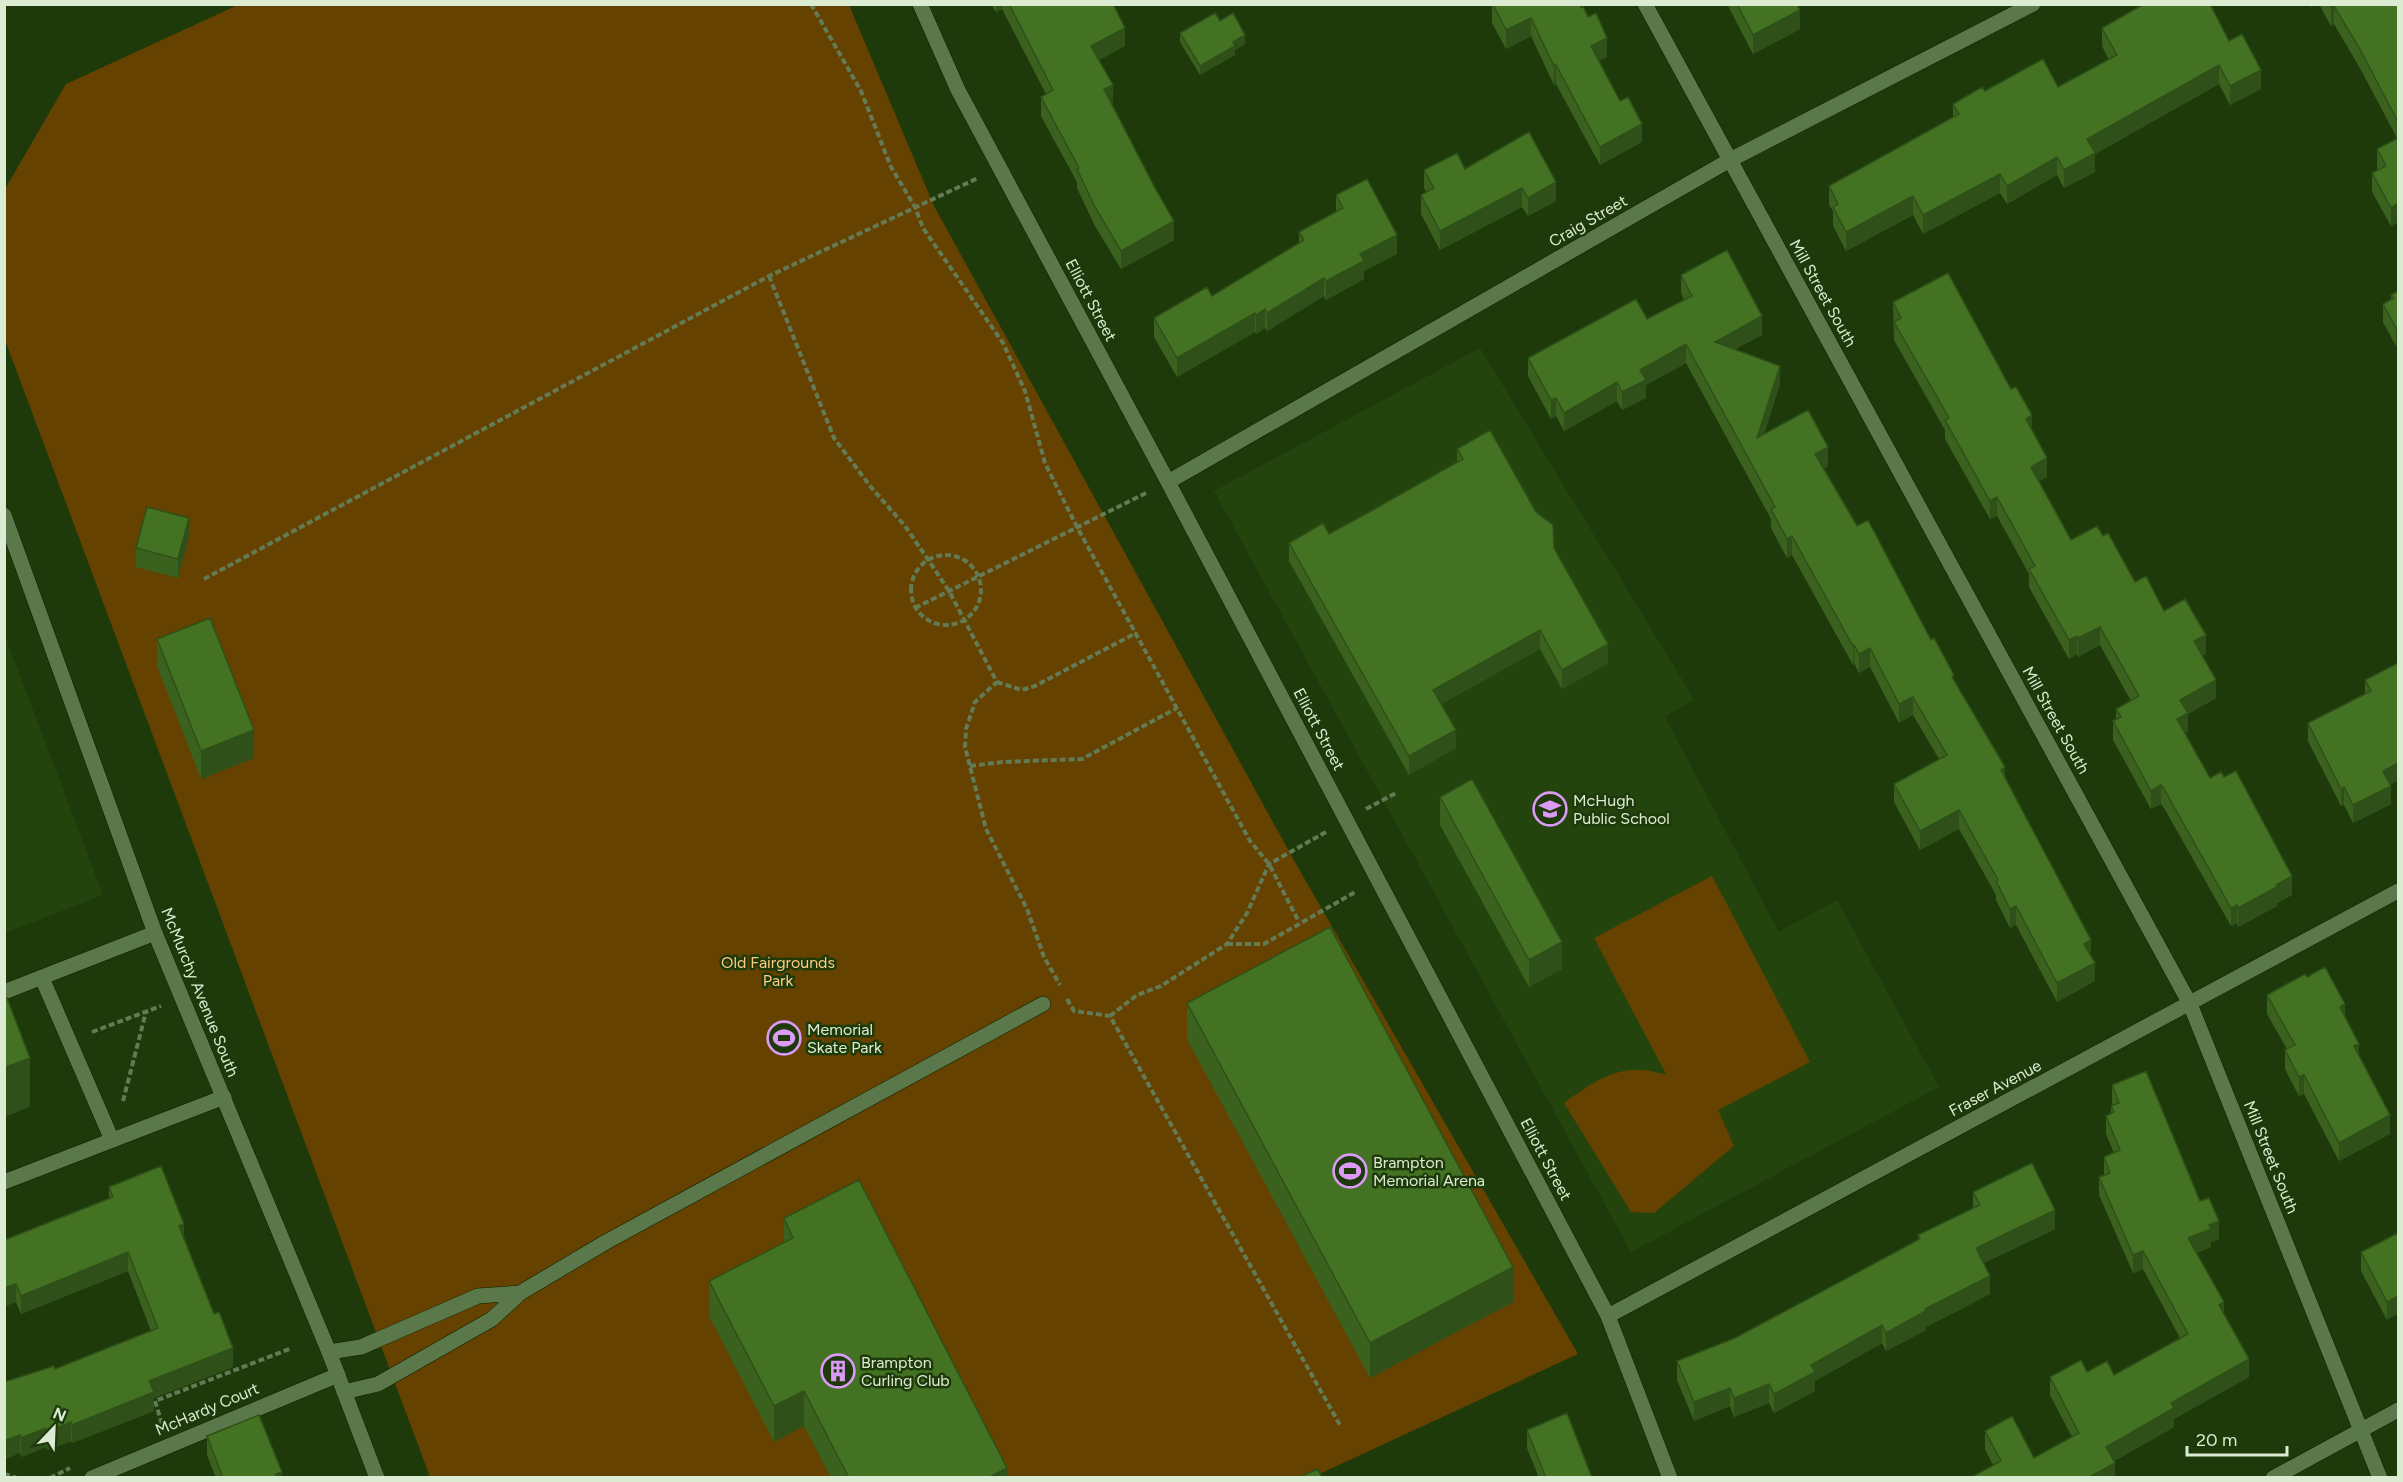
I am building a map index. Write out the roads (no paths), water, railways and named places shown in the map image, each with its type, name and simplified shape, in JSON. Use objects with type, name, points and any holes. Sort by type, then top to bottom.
[{"type":"street","name":"Elliott Street","points":[[920,4],[958,90],[1168,482],[1608,1316],[1670,1478]]},
{"type":"street","name":"Mill Street South","points":[[1645,4],[2190,1004],[2380,1478]]},
{"type":"street","name":"Craig Street","points":[[1168,482],[1730,160],[2033,4]]},
{"type":"street","name":"McMurchy Avenue South","points":[[4,515],[155,933],[329,1352],[377,1478]]},
{"type":"street","name":"Fraser Avenue","points":[[1608,1316],[2398,891]]},
{"type":"street","points":[[4,992],[155,933]]},
{"type":"street","points":[[42,978],[112,1140]]},
{"type":"street","points":[[344,1392],[378,1384],[492,1318],[520,1293],[606,1242],[1043,1004]]},
{"type":"street","points":[[4,1182],[224,1097]]},
{"type":"street","points":[[329,1352],[362,1347],[478,1296],[520,1293]]},
{"type":"street","name":"McHardy Court","points":[[92,1478],[338,1375]]},
{"type":"street","points":[[2272,1478],[2398,1410]]},
{"type":"place","name":"McHugh Public School","points":[[1550,809]]},
{"type":"place","name":"Memorial Skate Park","points":[[784,1038]]},
{"type":"place","name":"Brampton Memorial Arena","points":[[1350,1171]]},
{"type":"place","name":"Brampton Curling Club","points":[[838,1371]]},
{"type":"park label","name":"Old Fairgrounds Park","points":[[778,971]]}]
